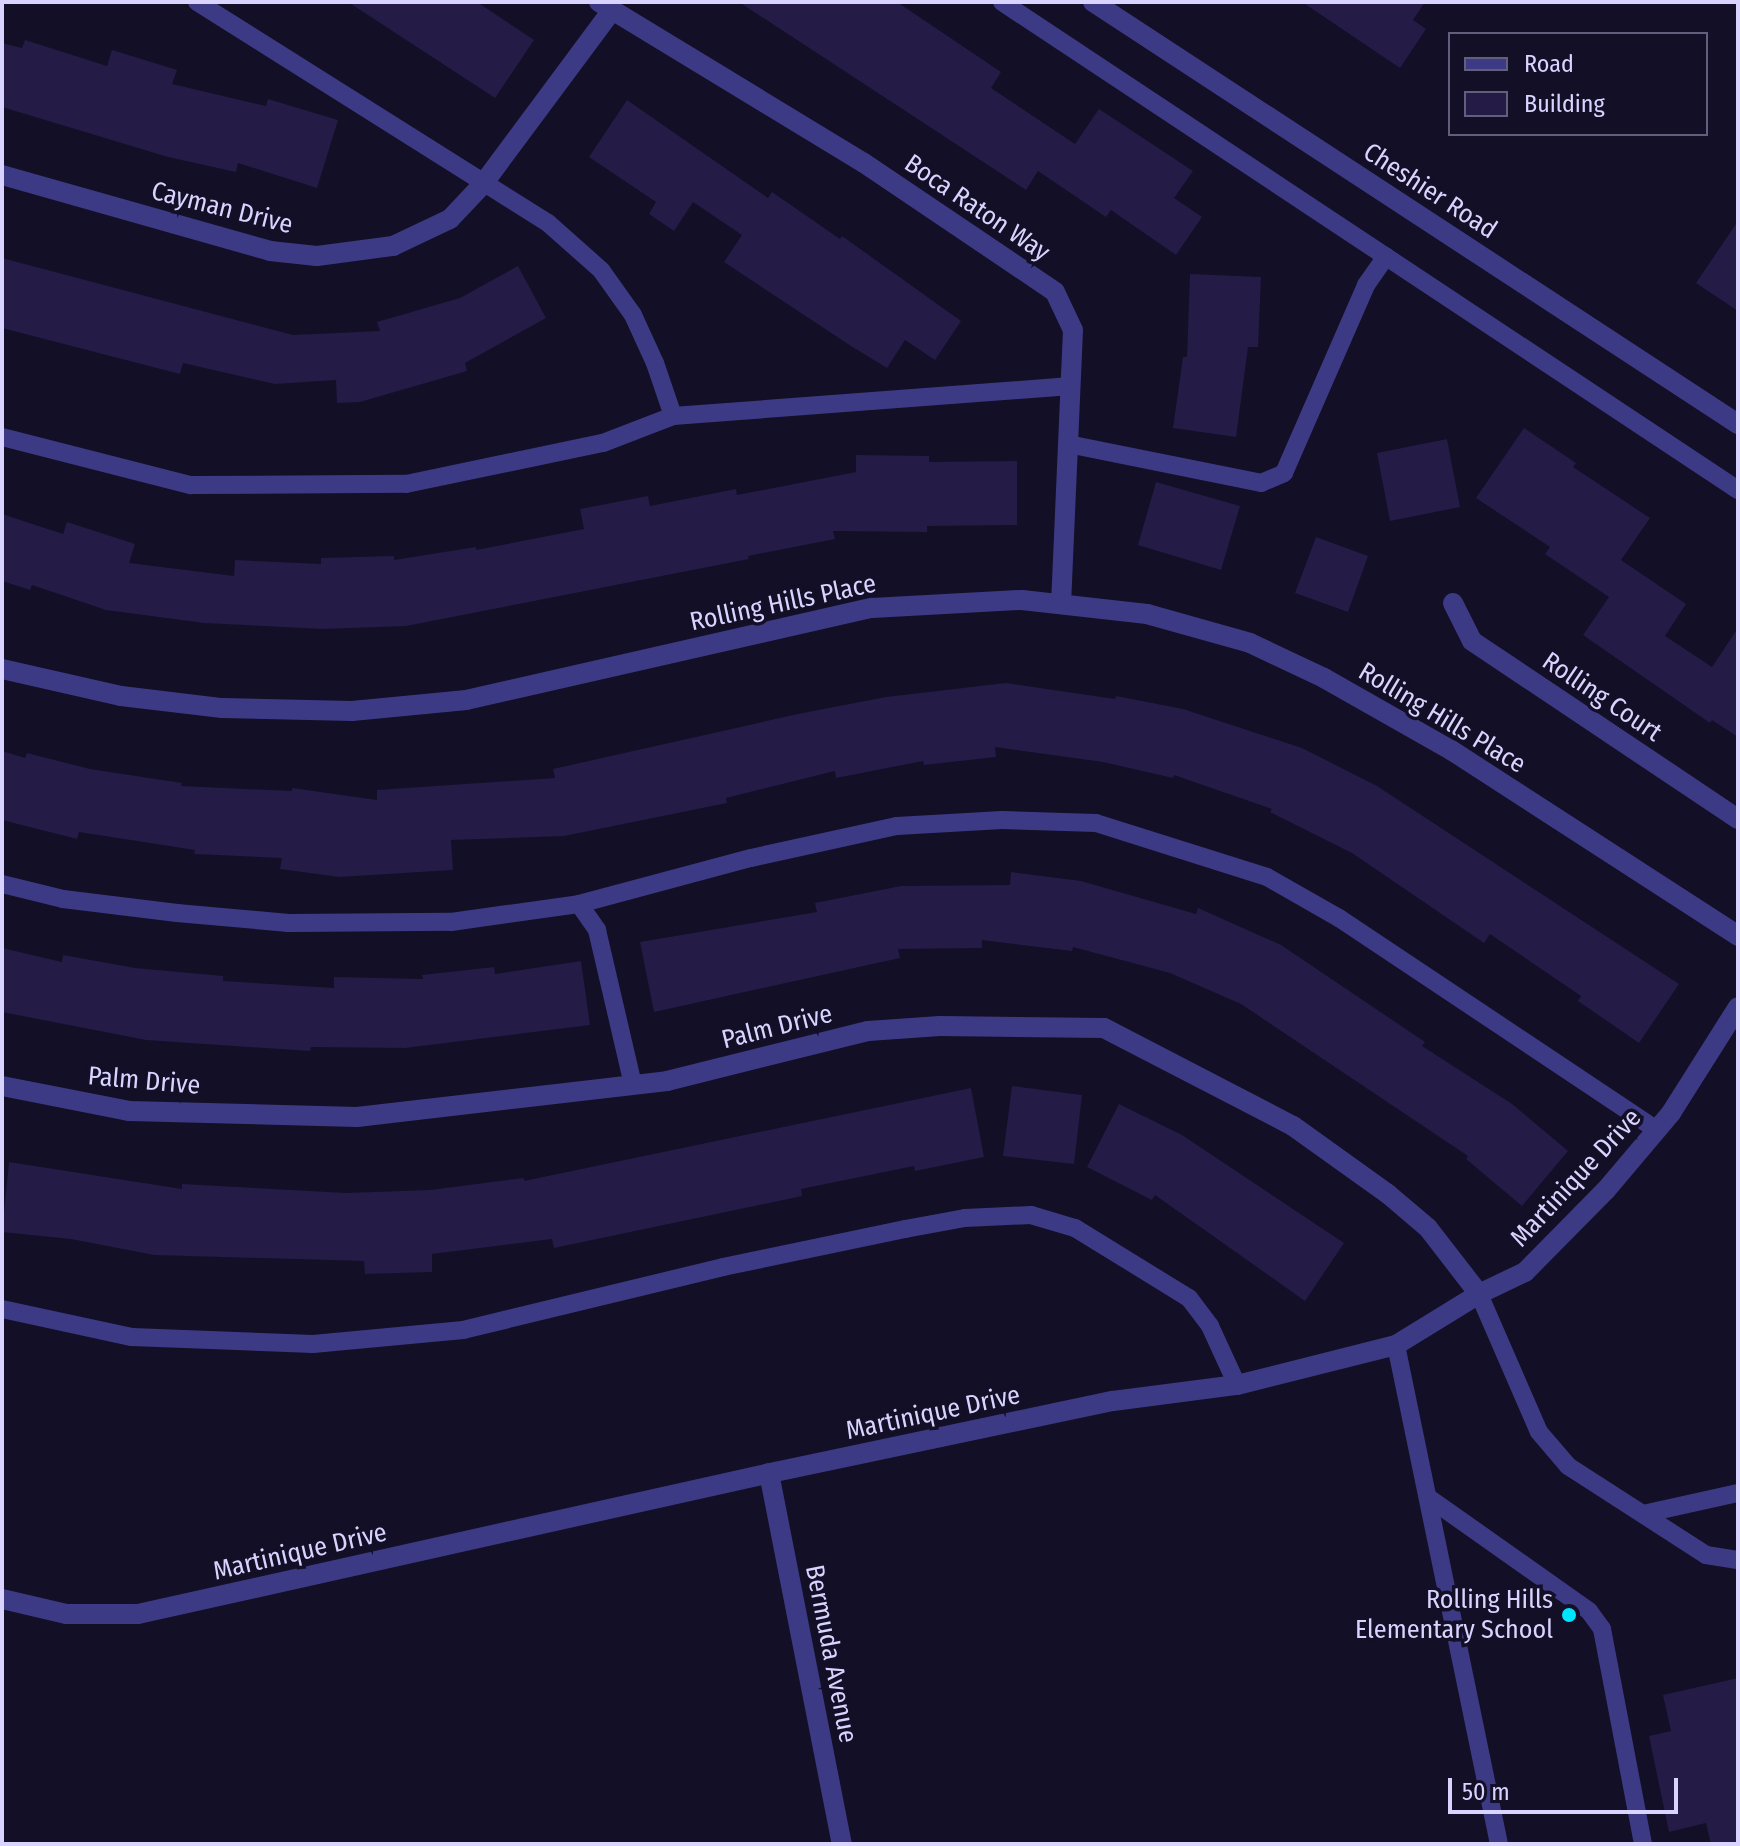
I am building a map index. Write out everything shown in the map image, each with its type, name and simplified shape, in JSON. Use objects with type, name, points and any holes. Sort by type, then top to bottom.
[{"type":"street","name":"Cheshier Road","points":[[1093,2],[1738,424]]},
{"type":"street","name":"Cayman Drive","points":[[2,175],[270,251],[317,256],[393,246],[450,219],[483,184],[606,6]]},
{"type":"street","name":"Boca Raton Way","points":[[606,6],[864,163],[1055,292],[1073,330],[1061,604]]},
{"type":"street","name":"Rolling Hills Place","points":[[2,669],[121,696],[222,708],[352,711],[466,700],[872,608],[1022,600],[1147,614],[1250,643],[1324,678],[1451,750],[1738,936]]},
{"type":"street","name":"Rolling Court","points":[[1453,603],[1472,641],[1738,819]]},
{"type":"street","name":"Martinique Drive","points":[[2,1599],[66,1614],[138,1614],[769,1473],[1113,1401],[1237,1385],[1396,1345],[1479,1294],[1525,1272],[1606,1190],[1657,1130],[1738,1007]]},
{"type":"street","name":"Palm Drive","points":[[2,1086],[129,1111],[357,1117],[667,1081],[868,1031],[940,1026],[1104,1028],[1293,1126],[1388,1194],[1428,1228],[1479,1294]]},
{"type":"street","name":"Bermuda Avenue","points":[[769,1473],[842,1844]]},
{"type":"lane","points":[[197,2],[278,50],[548,223],[601,270],[633,315],[655,363],[673,416]]},
{"type":"lane","points":[[1002,2],[1738,490]]},
{"type":"lane","points":[[1068,444],[1261,483],[1284,473],[1366,285],[1386,256]]},
{"type":"lane","points":[[2,437],[191,485],[406,484],[603,443],[673,416],[1071,386]]},
{"type":"lane","points":[[2,884],[77,901],[289,923],[451,922],[579,904],[751,858],[897,826],[1002,820],[1096,823],[1267,877],[1339,918],[1657,1130]]},
{"type":"lane","points":[[579,904],[597,930],[633,1085]]},
{"type":"lane","points":[[2,1309],[132,1337],[313,1344],[463,1330],[723,1267],[905,1229],[965,1218],[1031,1215],[1075,1228],[1189,1298],[1210,1326],[1237,1385]]},
{"type":"lane","points":[[1479,1294],[1539,1432],[1568,1466],[1706,1555],[1738,1560]]},
{"type":"lane","points":[[1396,1345],[1499,1844]]},
{"type":"lane","points":[[1643,1514],[1738,1493]]},
{"type":"lane","points":[[1429,1498],[1578,1602],[1602,1629],[1643,1844]]},
{"type":"building","points":[[348,2],[477,2],[534,40],[495,98]]},
{"type":"building","points":[[739,2],[897,2],[1001,72],[991,88],[1075,144],[1099,109],[1193,171],[1174,198],[1202,217],[1176,255],[1111,210],[1106,217],[1038,171],[1026,190]]},
{"type":"building","points":[[1302,2],[1425,2],[1413,20],[1426,29],[1400,68]]},
{"type":"building","points":[[25,40],[107,66],[112,50],[177,70],[172,84],[266,106],[268,99],[338,120],[317,188],[238,163],[236,172],[168,157],[2,107],[2,43],[22,48]]},
{"type":"building","points":[[627,100],[768,198],[772,192],[840,239],[842,236],[961,321],[935,360],[905,340],[887,368],[851,346],[724,262],[742,235],[693,202],[674,231],[649,214],[656,202],[589,157]]},
{"type":"building","points":[[1738,221],[1738,311],[1696,283]]},
{"type":"building","points":[[2,258],[293,335],[380,331],[377,322],[460,298],[518,266],[546,318],[465,363],[467,371],[360,402],[337,403],[336,380],[275,384],[183,363],[180,374],[2,328]]},
{"type":"building","points":[[1190,274],[1261,277],[1258,347],[1248,347],[1236,437],[1173,428],[1183,357],[1187,357]]},
{"type":"building","points":[[1524,428],[1576,463],[1573,467],[1650,518],[1621,560],[1686,604],[1665,636],[1712,667],[1738,628],[1738,737],[1712,720],[1710,723],[1583,635],[1609,597],[1545,554],[1550,547],[1476,498]]},
{"type":"building","points":[[1447,439],[1460,507],[1390,521],[1377,453]]},
{"type":"building","points":[[856,455],[929,456],[929,462],[1017,461],[1017,525],[927,526],[927,532],[833,531],[835,539],[748,556],[749,559],[406,626],[323,629],[204,623],[106,610],[32,585],[30,590],[2,581],[2,514],[63,534],[67,522],[135,544],[129,563],[234,576],[235,560],[321,564],[321,558],[394,556],[394,560],[476,547],[476,550],[584,529],[580,509],[648,496],[650,506],[736,489],[737,495],[856,472]]},
{"type":"building","points":[[1156,482],[1240,506],[1221,570],[1138,545]]},
{"type":"building","points":[[1316,537],[1368,556],[1348,612],[1295,593]]},
{"type":"building","points":[[1006,683],[1115,699],[1116,696],[1183,709],[1302,748],[1377,786],[1679,984],[1639,1043],[1578,1001],[1581,996],[1490,934],[1484,943],[1352,853],[1270,812],[1272,809],[1174,775],[1173,778],[1103,762],[995,747],[996,757],[924,765],[923,761],[836,778],[835,771],[726,798],[727,803],[564,836],[451,840],[453,870],[339,877],[280,869],[282,858],[194,854],[195,850],[79,832],[77,839],[2,820],[2,751],[25,758],[27,753],[90,769],[182,783],[181,786],[292,791],[292,788],[377,800],[377,790],[555,778],[553,769],[798,714],[886,697]]},
{"type":"building","points":[[1011,872],[1081,881],[1196,914],[1198,908],[1281,945],[1425,1042],[1422,1046],[1512,1104],[1568,1151],[1522,1206],[1466,1159],[1468,1156],[1241,1004],[1170,973],[1073,947],[1072,951],[982,940],[982,948],[898,949],[900,958],[654,1012],[640,942],[817,912],[815,903],[901,886],[1010,885]]},
{"type":"building","points":[[2,948],[62,962],[63,955],[135,968],[223,976],[223,981],[334,988],[334,977],[423,979],[422,975],[494,967],[495,974],[581,961],[590,1025],[405,1048],[311,1047],[310,1051],[146,1040],[2,1012]]},
{"type":"building","points":[[1012,1086],[1082,1095],[1074,1164],[1003,1156]]},
{"type":"building","points":[[971,1088],[984,1157],[915,1171],[914,1166],[801,1189],[802,1196],[554,1248],[552,1239],[432,1254],[432,1272],[365,1274],[364,1261],[154,1255],[71,1239],[2,1232],[9,1162],[182,1189],[182,1184],[346,1193],[430,1190],[524,1178],[524,1181]]},
{"type":"building","points":[[1119,1104],[1182,1135],[1344,1243],[1305,1301],[1155,1195],[1152,1200],[1087,1167]]},
{"type":"building","points":[[1738,1678],[1738,1844],[1711,1844],[1706,1823],[1669,1832],[1649,1736],[1671,1731],[1663,1695]]},
{"type":"place","name":"Rolling Hills Elementary School","points":[[1569,1615]]}]
